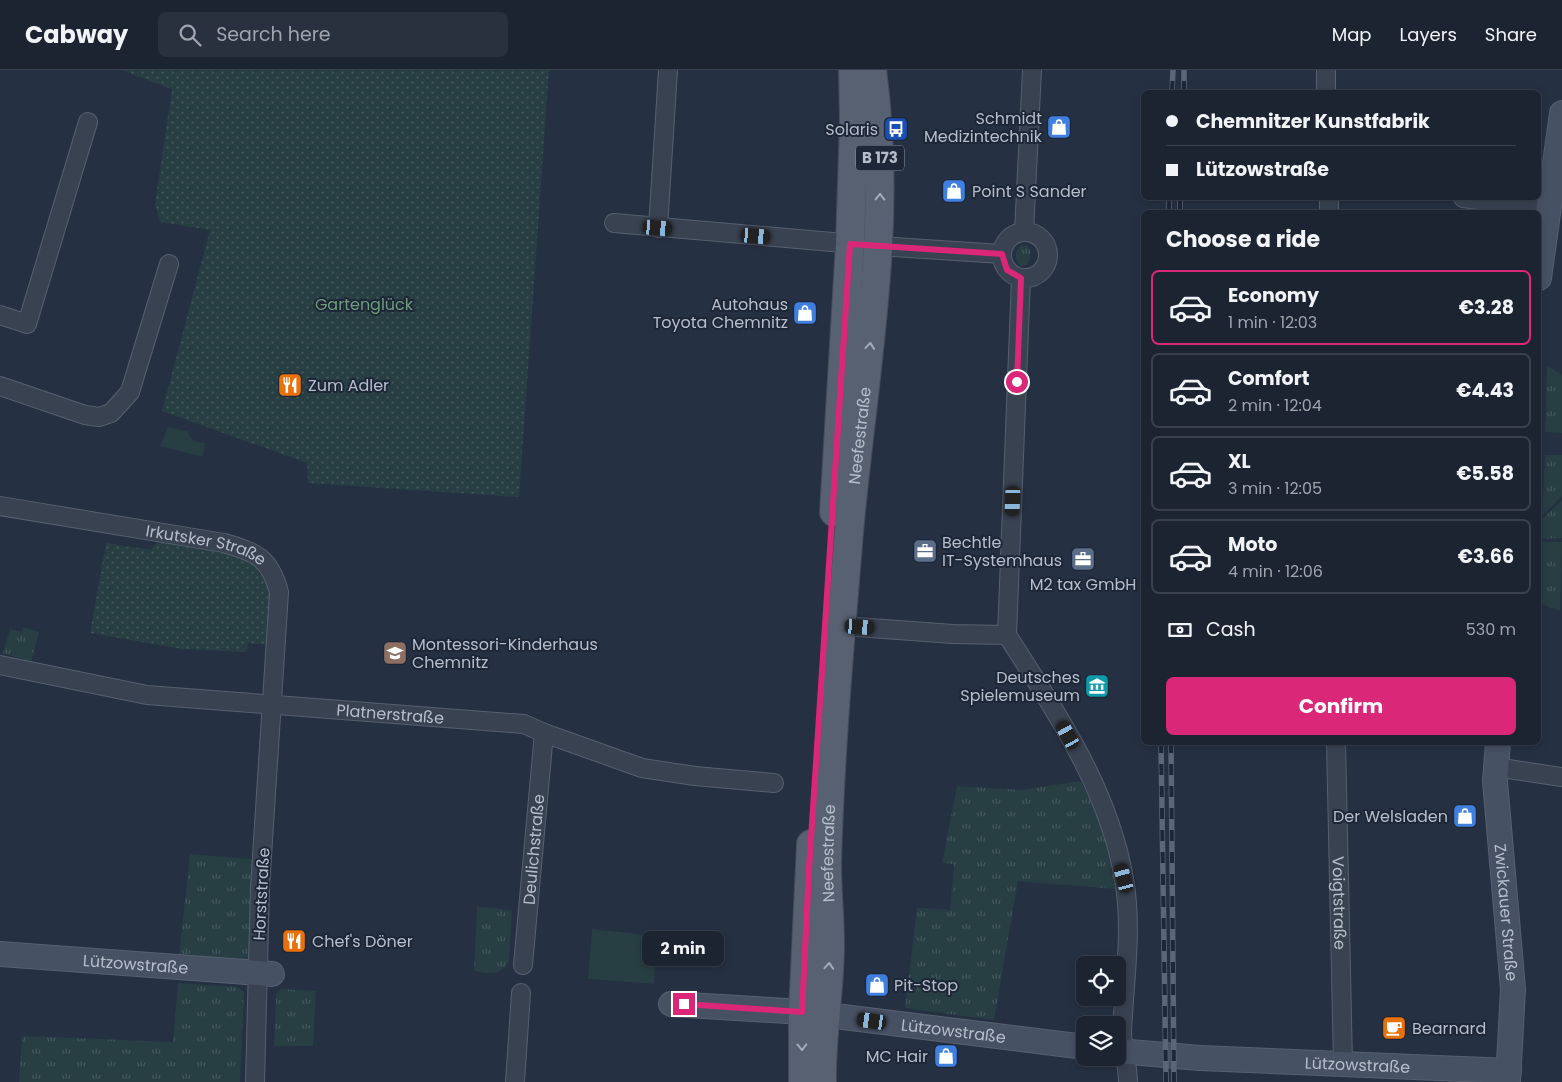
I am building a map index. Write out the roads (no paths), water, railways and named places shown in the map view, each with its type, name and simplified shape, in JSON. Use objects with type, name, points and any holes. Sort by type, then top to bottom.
[{"type":"main road","name":"Neefestraße","points":[[822,1082],[814,1013],[808,884],[850,244],[854,122],[853,70]]},
{"type":"main road","name":"Neefestraße","points":[[803,1082],[814,1013],[830,945],[827,867],[828,824],[849,532],[868,380],[878,246],[880,130],[872,70]]},
{"type":"street","points":[[658,228],[668,70]]},
{"type":"street","points":[[1024,232],[1032,70]]},
{"type":"street","points":[[1326,70],[1326,90]]},
{"type":"street","points":[[1541,263],[1562,113]]},
{"type":"street","points":[[0,315],[27,324],[88,122]]},
{"type":"street","points":[[1478,200],[1548,209]]},
{"type":"street","points":[[614,223],[850,244],[1002,254]]},
{"type":"street","points":[[1024,232],[1034,234],[1041,239],[1046,247],[1048,256],[1045,265],[1039,273],[1031,277],[1021,278],[1007,270],[1002,254],[1006,241],[1017,233],[1024,232]]},
{"type":"street","points":[[0,386],[85,415],[99,417],[111,413],[130,392],[169,264]]},
{"type":"street","points":[[1021,278],[1007,635],[1050,703],[1086,768],[1114,840],[1124,878],[1129,916],[1123,1016]]},
{"type":"street","name":"Irkutsker Straße","points":[[0,506],[224,543],[246,549],[262,558],[274,575],[279,592],[273,706]]},
{"type":"street","points":[[843,626],[953,634],[1007,635]]},
{"type":"street","name":"Platnerstraße","points":[[0,665],[147,695],[273,706],[481,719],[524,724],[642,768],[667,773],[774,783]]},
{"type":"street","name":"Horststraße","points":[[255,1082],[265,973],[260,887],[273,706]]},
{"type":"street","name":"Deulichstraße","points":[[523,965],[544,733]]},
{"type":"street","name":"Voigtstraße","points":[[1336,745],[1343,1064]]},
{"type":"street","name":"Zwickauer Straße","points":[[1498,745],[1495,767],[1512,981],[1509,1077]]},
{"type":"street","points":[[1495,767],[1562,777]]},
{"type":"street","name":"Lützowstraße","points":[[0,954],[265,973]]},
{"type":"street","points":[[515,1082],[521,993]]},
{"type":"street","name":"Lützowstraße","points":[[671,1004],[814,1013],[1076,1046]]},
{"type":"street","name":"Lützowstraße","points":[[1126,1051],[1200,1058],[1343,1064],[1509,1077]]},
{"type":"street","points":[[1125,1066],[1128,1082]]},
{"type":"railway","points":[[1172,90],[1173,70]]},
{"type":"railway","points":[[1184,70],[1184,90]]},
{"type":"railway","points":[[1169,200],[1169,210]]},
{"type":"railway","points":[[1180,200],[1180,210]]},
{"type":"railway","points":[[1161,745],[1166,1082]]},
{"type":"railway","points":[[1171,745],[1174,1082]]},
{"type":"place","name":"Schmidt Medizintechnik","points":[[1059,127]]},
{"type":"place","name":"Solaris","points":[[896,129]]},
{"type":"place","name":"Point S Sander","points":[[954,191]]},
{"type":"place","name":"Autohaus Toyota Chemnitz","points":[[805,313]]},
{"type":"place","name":"Zum Adler","points":[[290,385]]},
{"type":"place","name":"Bechtle IT-Systemhaus","points":[[925,551]]},
{"type":"place","name":"M2 tax GmbH","points":[[1083,559]]},
{"type":"place","name":"Montessori-Kinderhaus Chemnitz","points":[[395,653]]},
{"type":"place","name":"Deutsches Spielemuseum","points":[[1097,686]]},
{"type":"place","name":"Der Welsladen","points":[[1465,816]]},
{"type":"place","name":"Chef's Döner","points":[[294,941]]},
{"type":"place","name":"Pit-Stop","points":[[877,985]]},
{"type":"place","name":"Bearnard","points":[[1394,1028]]},
{"type":"place","name":"MC Hair","points":[[946,1056]]},
{"type":"park label","name":"Gartenglück","points":[[364,304]]}]
